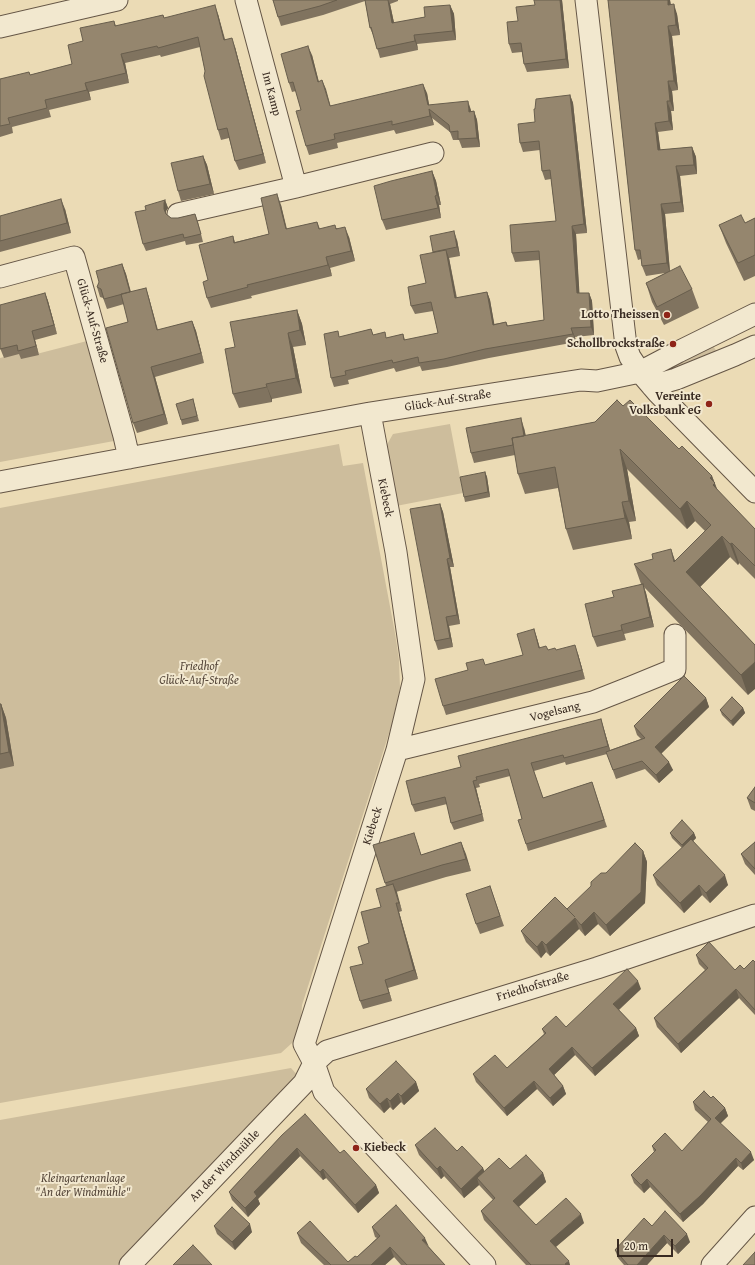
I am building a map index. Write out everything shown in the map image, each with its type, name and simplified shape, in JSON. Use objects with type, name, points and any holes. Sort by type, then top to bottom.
[{"type":"street","points":[[0,27],[117,0]]},
{"type":"street","name":"Im Kamp","points":[[246,0],[296,187]]},
{"type":"street","points":[[586,0],[626,346],[630,357],[646,379],[755,492]]},
{"type":"street","points":[[178,214],[433,153]]},
{"type":"street","name":"Glück-Auf-Straße","points":[[0,277],[74,257],[129,458]]},
{"type":"street","name":"Glück-Auf-Straße","points":[[646,379],[755,314]]},
{"type":"street","name":"Glück-Auf-Straße","points":[[0,482],[370,414],[581,380],[597,382],[676,379],[755,346]]},
{"type":"street","name":"Kiebeck","points":[[370,414],[396,552],[414,679],[397,750],[304,1044],[314,1063],[324,1092],[485,1265]]},
{"type":"street","name":"Vogelsang","points":[[397,750],[593,702],[675,669],[675,635]]},
{"type":"street","name":"Friedhofstraße","points":[[314,1063],[327,1051],[597,968],[755,915]]},
{"type":"street","name":"An der Windmühle","points":[[130,1265],[304,1083],[314,1063]]},
{"type":"street","points":[[712,1265],[755,1217]]},
{"type":"green space","points":[[87,341],[114,441],[0,462],[0,358],[19,353],[21,358]]},
{"type":"green space","points":[[713,346],[717,352],[668,376],[664,371],[666,365]]},
{"type":"green space","points":[[450,424],[463,493],[396,506],[385,448],[393,434]]},
{"type":"green space","name":"Friedhof Glück-Auf-Straße","points":[[339,444],[343,466],[363,463],[395,633],[399,660],[400,688],[392,724],[302,1005],[301,1021],[297,1034],[292,1043],[281,1053],[0,1103],[0,508]]},
{"type":"green space","name":"Kleingartenanlage \"An der Windmühle\"","points":[[291,1068],[299,1077],[118,1265],[0,1265],[0,1120]]},
{"type":"building","points":[[273,0],[337,0],[278,17]]},
{"type":"building","points":[[365,0],[388,0],[392,23],[425,17],[424,7],[450,5],[453,31],[414,35],[415,41],[377,49],[371,27],[370,28]]},
{"type":"building","points":[[534,0],[560,0],[566,59],[524,64],[521,43],[509,44],[507,22],[518,21],[516,7],[535,5]]},
{"type":"building","points":[[608,0],[668,0],[668,5],[674,4],[676,25],[668,26],[674,81],[668,81],[670,101],[667,101],[669,121],[655,123],[658,150],[692,147],[694,165],[676,166],[681,202],[661,204],[667,263],[642,266],[640,250],[635,250]]},
{"type":"building","points":[[215,5],[224,40],[232,38],[263,154],[235,161],[227,128],[218,130],[204,76],[205,71],[198,37],[158,48],[157,46],[121,54],[126,73],[85,83],[87,90],[45,100],[47,108],[8,118],[10,124],[0,126],[0,79],[29,72],[30,75],[72,64],[68,45],[83,41],[80,28],[114,21],[115,26],[163,15],[164,18]]},
{"type":"building","points":[[308,46],[318,82],[322,80],[330,106],[423,84],[428,105],[468,101],[469,112],[474,111],[477,138],[458,139],[458,131],[450,132],[449,125],[429,109],[430,116],[392,125],[392,121],[334,134],[335,139],[306,146],[296,111],[301,110],[293,82],[289,83],[281,54]]},
{"type":"building","points":[[570,95],[584,224],[572,226],[577,293],[589,293],[591,327],[571,328],[573,334],[485,349],[444,359],[419,363],[418,357],[393,363],[392,360],[345,371],[346,375],[331,378],[324,334],[338,331],[339,337],[371,329],[373,335],[385,332],[386,338],[403,334],[404,340],[438,333],[431,302],[411,306],[408,287],[426,283],[420,255],[446,250],[455,298],[487,292],[493,325],[506,322],[507,326],[544,320],[539,251],[512,253],[510,225],[556,221],[550,170],[542,171],[539,141],[520,143],[518,124],[535,122],[534,109],[536,99]]},
{"type":"building","points":[[203,156],[210,184],[178,191],[171,163]]},
{"type":"building","points":[[432,171],[438,208],[382,220],[374,186]]},
{"type":"building","points":[[277,194],[286,229],[317,222],[319,229],[335,225],[336,229],[345,227],[351,251],[326,257],[328,265],[247,285],[248,287],[207,298],[203,282],[208,280],[199,245],[233,236],[234,243],[269,234],[261,198]]},
{"type":"building","points":[[61,199],[67,223],[0,241],[0,216]]},
{"type":"building","points":[[165,200],[164,209],[166,214],[171,218],[195,214],[201,234],[184,238],[183,234],[143,244],[135,212],[146,210],[145,206]]},
{"type":"building","points":[[741,215],[745,223],[755,218],[755,255],[738,263],[719,225]]},
{"type":"building","points":[[454,231],[457,247],[433,252],[430,236]]},
{"type":"building","points":[[122,264],[130,292],[104,299],[101,289],[97,287],[99,282],[96,271]]},
{"type":"building","points":[[680,266],[692,289],[657,307],[646,283]]},
{"type":"building","points":[[146,288],[157,330],[192,321],[201,353],[151,367],[164,414],[133,423],[106,328],[128,322],[121,294]]},
{"type":"building","points":[[45,293],[54,325],[32,331],[36,346],[18,351],[17,345],[0,349],[0,305]]},
{"type":"building","points":[[297,310],[300,330],[288,333],[296,378],[266,384],[267,387],[233,394],[225,349],[235,347],[230,322]]},
{"type":"building","points":[[193,399],[197,416],[181,420],[176,404]]},
{"type":"building","points":[[617,400],[623,406],[630,400],[679,449],[682,446],[712,476],[710,478],[715,483],[713,485],[755,529],[755,566],[732,543],[730,544],[722,536],[686,572],[755,645],[755,662],[741,675],[634,564],[653,559],[652,554],[671,549],[674,562],[711,525],[687,501],[680,509],[620,449],[629,501],[622,502],[625,518],[566,529],[555,467],[518,474],[512,438],[595,422]]},
{"type":"building","points":[[521,418],[524,436],[512,438],[513,445],[471,453],[466,428]]},
{"type":"building","points":[[485,472],[488,492],[464,497],[460,477]]},
{"type":"building","points":[[440,504],[450,558],[447,559],[457,615],[446,617],[450,638],[435,641],[410,509]]},
{"type":"building","points":[[643,584],[650,617],[621,625],[622,630],[593,637],[585,604],[614,597],[612,591]]},
{"type":"building","points":[[534,629],[539,648],[546,646],[548,650],[555,648],[556,650],[575,645],[582,670],[443,706],[435,679],[468,670],[466,663],[483,659],[485,665],[523,655],[517,634]]},
{"type":"building","points":[[684,676],[706,698],[655,747],[669,762],[656,775],[642,761],[613,770],[606,752],[645,738],[634,726]]},
{"type":"building","points":[[732,697],[743,708],[731,721],[720,710]]},
{"type":"building","points":[[0,704],[9,752],[0,754]]},
{"type":"building","points":[[601,719],[608,746],[564,758],[563,755],[531,763],[543,798],[592,782],[604,820],[526,844],[518,820],[522,819],[508,769],[476,777],[477,780],[473,781],[482,814],[451,823],[445,797],[412,805],[406,781],[461,767],[458,756]]},
{"type":"building","points":[[755,787],[755,803],[747,798]]},
{"type":"building","points":[[682,820],[694,833],[682,845],[670,833]]},
{"type":"building","points":[[414,833],[421,855],[461,842],[466,859],[385,883],[373,845]]},
{"type":"building","points":[[691,839],[725,875],[706,893],[699,885],[680,903],[653,875]]},
{"type":"building","points":[[755,842],[755,869],[741,854]]},
{"type":"building","points":[[635,843],[643,851],[641,892],[606,925],[594,912],[581,925],[575,918],[546,945],[542,941],[537,947],[521,931],[555,897],[567,909],[591,886],[591,882],[601,873],[606,873]]},
{"type":"building","points":[[393,884],[399,903],[396,903],[414,970],[385,980],[389,993],[360,1001],[350,967],[363,964],[358,947],[369,943],[361,912],[381,907],[376,889]]},
{"type":"building","points":[[490,886],[500,916],[476,924],[466,894]]},
{"type":"building","points":[[709,942],[735,970],[740,965],[744,969],[753,960],[755,962],[755,1010],[736,989],[678,1044],[654,1018],[708,968],[696,955]]},
{"type":"building","points":[[627,969],[638,981],[613,1004],[636,1028],[592,1068],[572,1047],[549,1069],[563,1086],[550,1098],[534,1081],[504,1108],[473,1074],[495,1055],[507,1068],[546,1033],[542,1029],[556,1016],[566,1027]]},
{"type":"building","points":[[396,1061],[416,1082],[401,1096],[398,1093],[390,1101],[387,1098],[380,1104],[366,1089]]},
{"type":"building","points":[[704,1091],[711,1098],[713,1096],[725,1108],[715,1118],[751,1152],[741,1163],[736,1158],[700,1196],[680,1214],[647,1179],[641,1185],[631,1175],[656,1150],[652,1146],[665,1133],[682,1151],[711,1119],[693,1102]]},
{"type":"building","points":[[305,1114],[340,1153],[344,1150],[376,1185],[355,1205],[323,1169],[320,1172],[297,1148],[254,1192],[257,1196],[245,1208],[229,1192],[282,1135]]},
{"type":"building","points":[[435,1128],[457,1151],[462,1146],[483,1168],[461,1189],[440,1166],[437,1169],[415,1145]]},
{"type":"building","points":[[526,1155],[543,1173],[513,1201],[536,1225],[566,1198],[581,1214],[550,1241],[569,1261],[565,1264],[566,1265],[531,1265],[481,1211],[495,1198],[477,1178],[499,1158],[510,1169]]},
{"type":"building","points":[[396,1205],[425,1238],[422,1240],[445,1265],[407,1265],[390,1247],[371,1265],[331,1265],[297,1233],[310,1221],[348,1262],[355,1256],[357,1257],[380,1236],[372,1227]]},
{"type":"building","points":[[232,1207],[250,1224],[232,1242],[214,1226]]},
{"type":"building","points":[[665,1211],[687,1234],[675,1246],[664,1235],[637,1265],[628,1265],[615,1250],[644,1218],[652,1226]]},
{"type":"building","points":[[193,1245],[212,1265],[173,1265]]},
{"type":"building","points":[[755,1252],[755,1265],[743,1265]]},
{"type":"place","name":"Lotto Theissen","points":[[667,315]]},
{"type":"place","name":"Schollbrockstraße","points":[[673,344]]},
{"type":"place","name":"Vereinte Volksbank eG","points":[[709,404]]},
{"type":"place","name":"Kiebeck","points":[[356,1148]]}]
